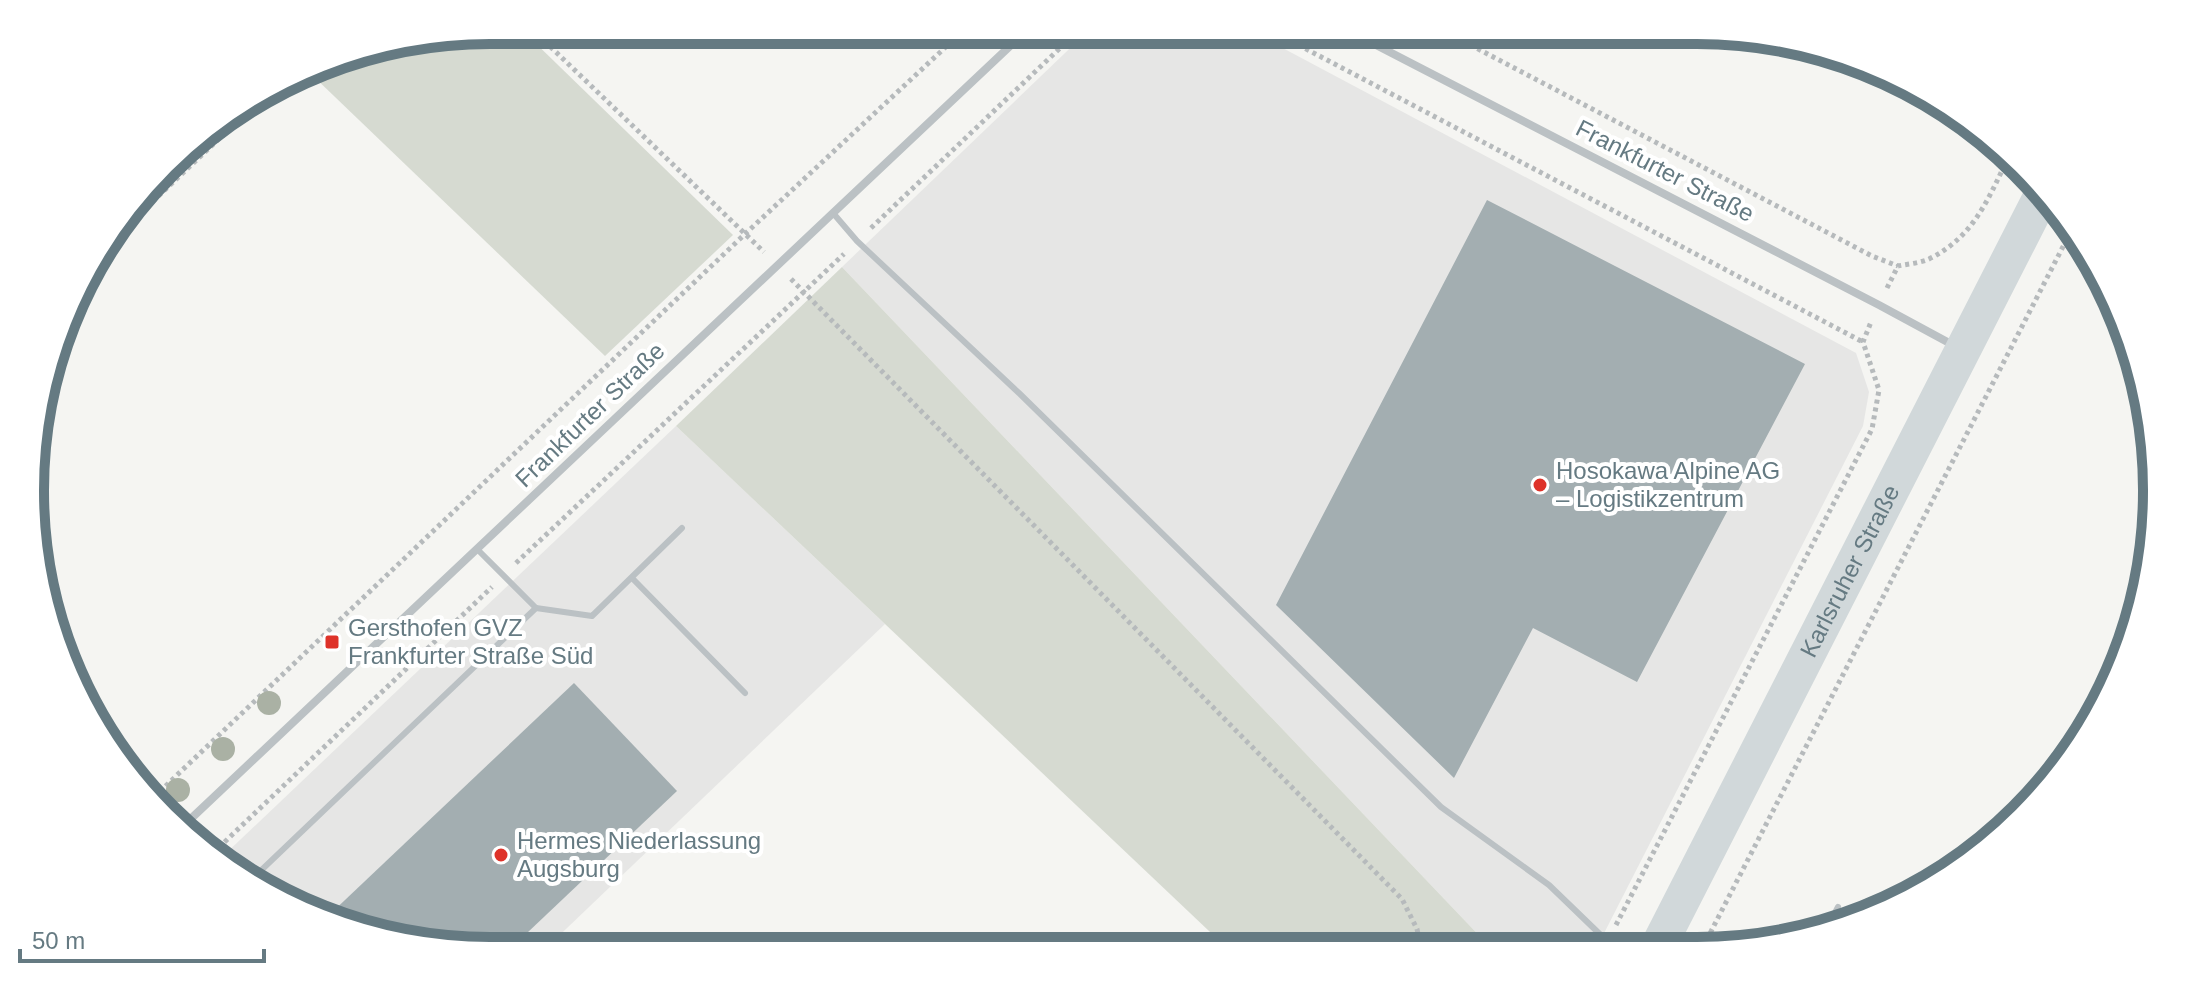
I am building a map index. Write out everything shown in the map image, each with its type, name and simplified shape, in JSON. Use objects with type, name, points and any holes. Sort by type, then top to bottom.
[{"type":"street","name":"Frankfurter Straße","points":[[190,820],[1012,44]]},
{"type":"street","name":"Frankfurter Straße","points":[[1374,44],[1964,351]]},
{"type":"street","name":"Karlsruher Straße","points":[[1668,937],[2038,203]]},
{"type":"lane","points":[[833,213],[857,241],[1020,394],[1441,807],[1549,885],[1603,937]]},
{"type":"lane","points":[[478,550],[536,608],[592,616],[682,528]]},
{"type":"lane","points":[[632,578],[745,693]]},
{"type":"lane","points":[[259,872],[536,608]]},
{"type":"lane","points":[[1834,915],[1838,907]]},
{"type":"path","points":[[548,44],[805,292],[1402,899],[1419,937]]},
{"type":"path","points":[[161,791],[949,44]]},
{"type":"path","points":[[220,846],[1064,44]]},
{"type":"path","points":[[1297,44],[1863,342]]},
{"type":"path","points":[[1469,44],[1872,256],[1898,266],[1926,260],[1958,241],[1980,215],[2004,167]]},
{"type":"path","points":[[143,210],[233,125]]},
{"type":"path","points":[[1708,937],[2066,240]]},
{"type":"path","points":[[1611,937],[1872,429],[1879,390],[1863,342],[1898,266]]},
{"type":"path","points":[[326,634],[332,642]]},
{"type":"shaded area","points":[[536,44],[733,235],[605,356],[317,79],[375,59],[432,48]]},
{"type":"shaded area","name":"Hosokawa Alpine AG – Logistikzentrum","points":[[1074,44],[1275,44],[1856,353],[1869,392],[1863,426],[1602,937],[1481,937],[842,267]]},
{"type":"shaded area","points":[[842,267],[1481,937],[1215,937],[676,426]]},
{"type":"shaded area","points":[[676,426],[885,624],[558,937],[461,936],[375,922],[293,891],[228,852]]},
{"type":"building","name":"Hosokawa Alpine AG – Logistikzentrum","points":[[1487,200],[1805,364],[1637,682],[1533,628],[1454,778],[1276,605]]},
{"type":"building","name":"Hermes Niederlassung Augsburg","points":[[574,683],[677,791],[523,937],[432,933],[375,922],[336,909]]},
{"type":"place","name":"Hosokawa Alpine AG – Logistikzentrum","points":[[1540,485]]},
{"type":"place","name":"Gersthofen GVZ Frankfurter Straße Süd","points":[[332,642]]},
{"type":"place","name":"Hermes Niederlassung Augsburg","points":[[501,855]]}]
